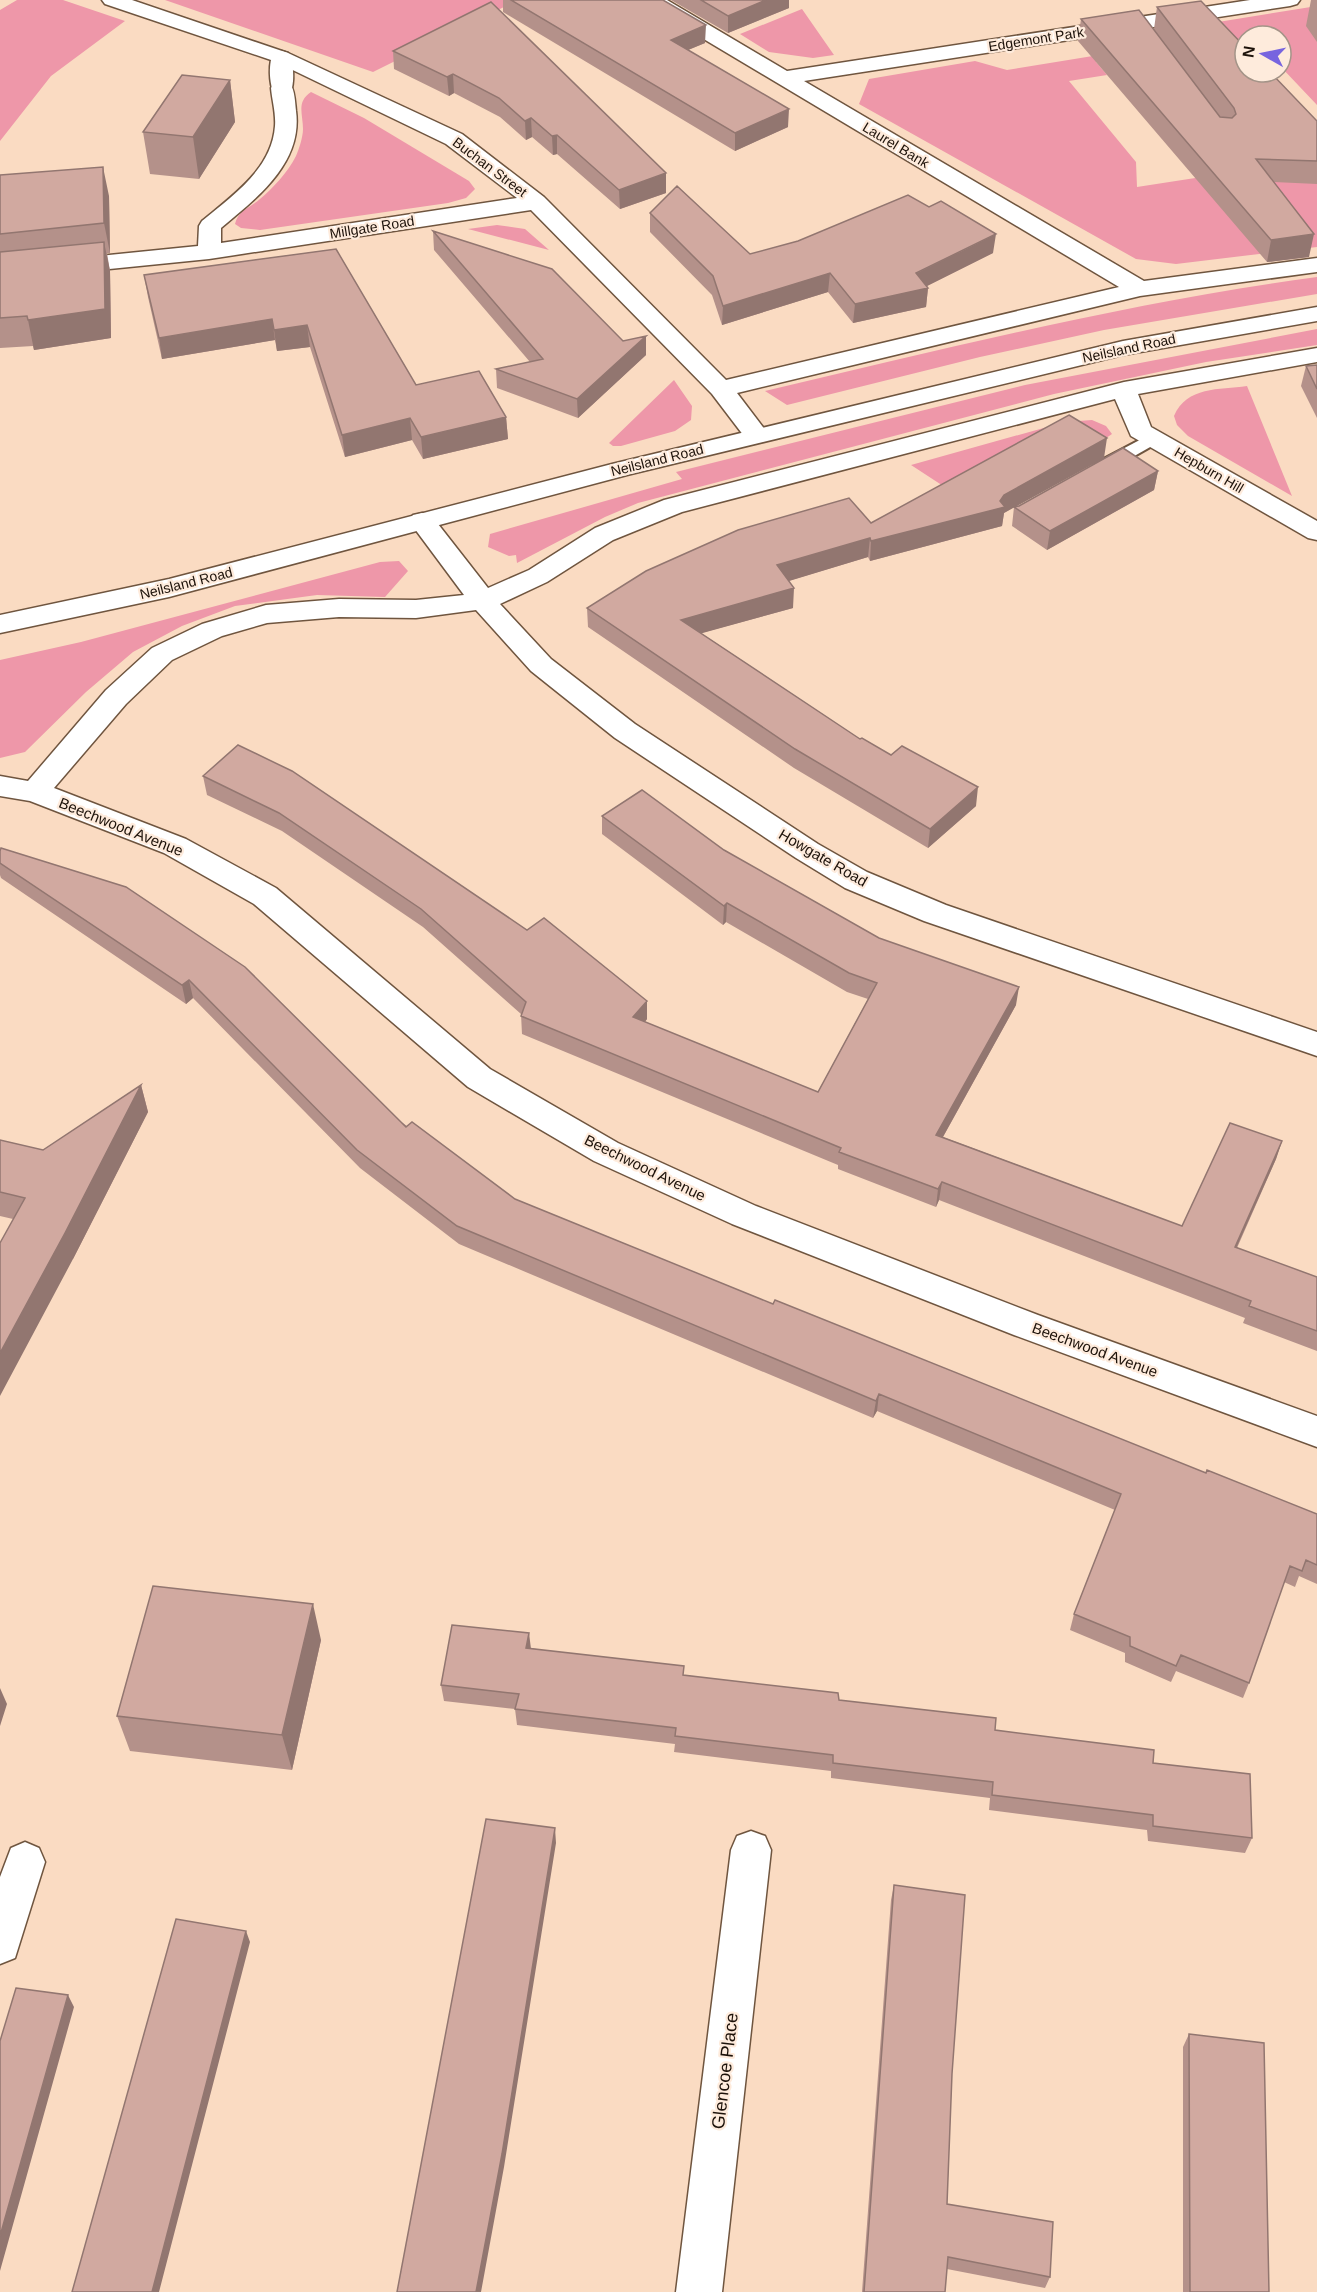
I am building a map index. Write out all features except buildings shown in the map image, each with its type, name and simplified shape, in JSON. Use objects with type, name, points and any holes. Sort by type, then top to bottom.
[{"type":"street","name":"Buchan Street","points":[[112,0],[281,57],[454,139],[536,202],[721,389],[756,435]]},
{"type":"street","name":"Laurel Bank","points":[[652,0],[1140,289]]},
{"type":"street","name":"Edgemont Park","points":[[782,78],[1143,28],[1290,0]]},
{"type":"street","points":[[209,252],[210,226],[252,189],[279,156],[286,127],[281,57]]},
{"type":"street","name":"Millgate Road","points":[[0,273],[209,252],[536,202]]},
{"type":"street","points":[[721,389],[1140,289],[1317,265]]},
{"type":"street","name":"Neilsland Road","points":[[0,624],[169,588],[756,435],[1123,348],[1317,314]]},
{"type":"street","points":[[35,792],[116,697],[162,654],[212,630],[266,614],[339,608],[416,609],[483,601],[538,576],[604,534],[673,506],[1124,389],[1317,355]]},
{"type":"street","name":"Hepburn Hill","points":[[1124,389],[1140,431],[1317,532]]},
{"type":"street","name":"Howgate Road","points":[[422,521],[483,601],[541,665],[625,730],[807,852],[856,880],[934,913],[1317,1044]]},
{"type":"street","name":"Beechwood Avenue","points":[[0,786],[35,792],[175,846],[265,896],[479,1078],[606,1152],[755,1219],[1026,1325],[1317,1432]]},
{"type":"street","name":"Glencoe Place","points":[[699,2292],[751,1850]]},
{"type":"street","points":[[0,1944],[25,1862]]},
{"type":"lane","points":[[1091,473],[1153,438]]},
{"type":"shaded area","points":[[17,0],[63,0],[125,21],[51,76],[0,141],[0,10]]},
{"type":"shaded area","points":[[165,0],[518,0],[373,72]]},
{"type":"shaded area","points":[[1317,6],[1317,105],[1293,80],[1293,24],[1233,24],[1233,49],[1169,30]]},
{"type":"shaded area","points":[[802,9],[834,55],[813,58],[769,52],[740,34]]},
{"type":"shaded area","points":[[1142,48],[1096,62],[1107,75],[1069,81],[1136,162],[1137,187],[1234,172],[1317,132],[1317,247],[1176,264],[1136,259],[859,104],[869,79],[975,61],[1007,70]]},
{"type":"shaded area","points":[[311,92],[364,118],[469,181],[475,189],[466,198],[448,203],[260,230],[241,228],[235,224],[239,215],[275,185],[296,156],[303,132],[302,104]]},
{"type":"shaded area","points":[[497,225],[525,229],[549,250],[468,229]]},
{"type":"shaded area","points":[[1317,277],[1317,294],[1104,330],[980,357],[787,405],[765,391],[1108,313],[1247,287]]},
{"type":"shaded area","points":[[1317,329],[1317,345],[1206,362],[1054,394],[638,503],[605,517],[517,563],[516,555],[509,556],[488,547],[490,534],[682,479],[676,472],[1025,385]]},
{"type":"shaded area","points":[[674,380],[692,406],[691,420],[675,431],[621,446],[613,446],[609,443]]},
{"type":"shaded area","points":[[1247,386],[1292,496],[1188,436],[1177,425],[1174,416],[1180,406],[1195,394],[1215,389]]},
{"type":"shaded area","points":[[1092,420],[1106,426],[1112,434],[1090,449],[957,495],[911,465],[1065,422]]},
{"type":"shaded area","points":[[399,561],[408,571],[385,597],[317,595],[235,606],[182,626],[133,652],[86,692],[25,752],[0,758],[0,660],[81,642],[380,562]]}]
